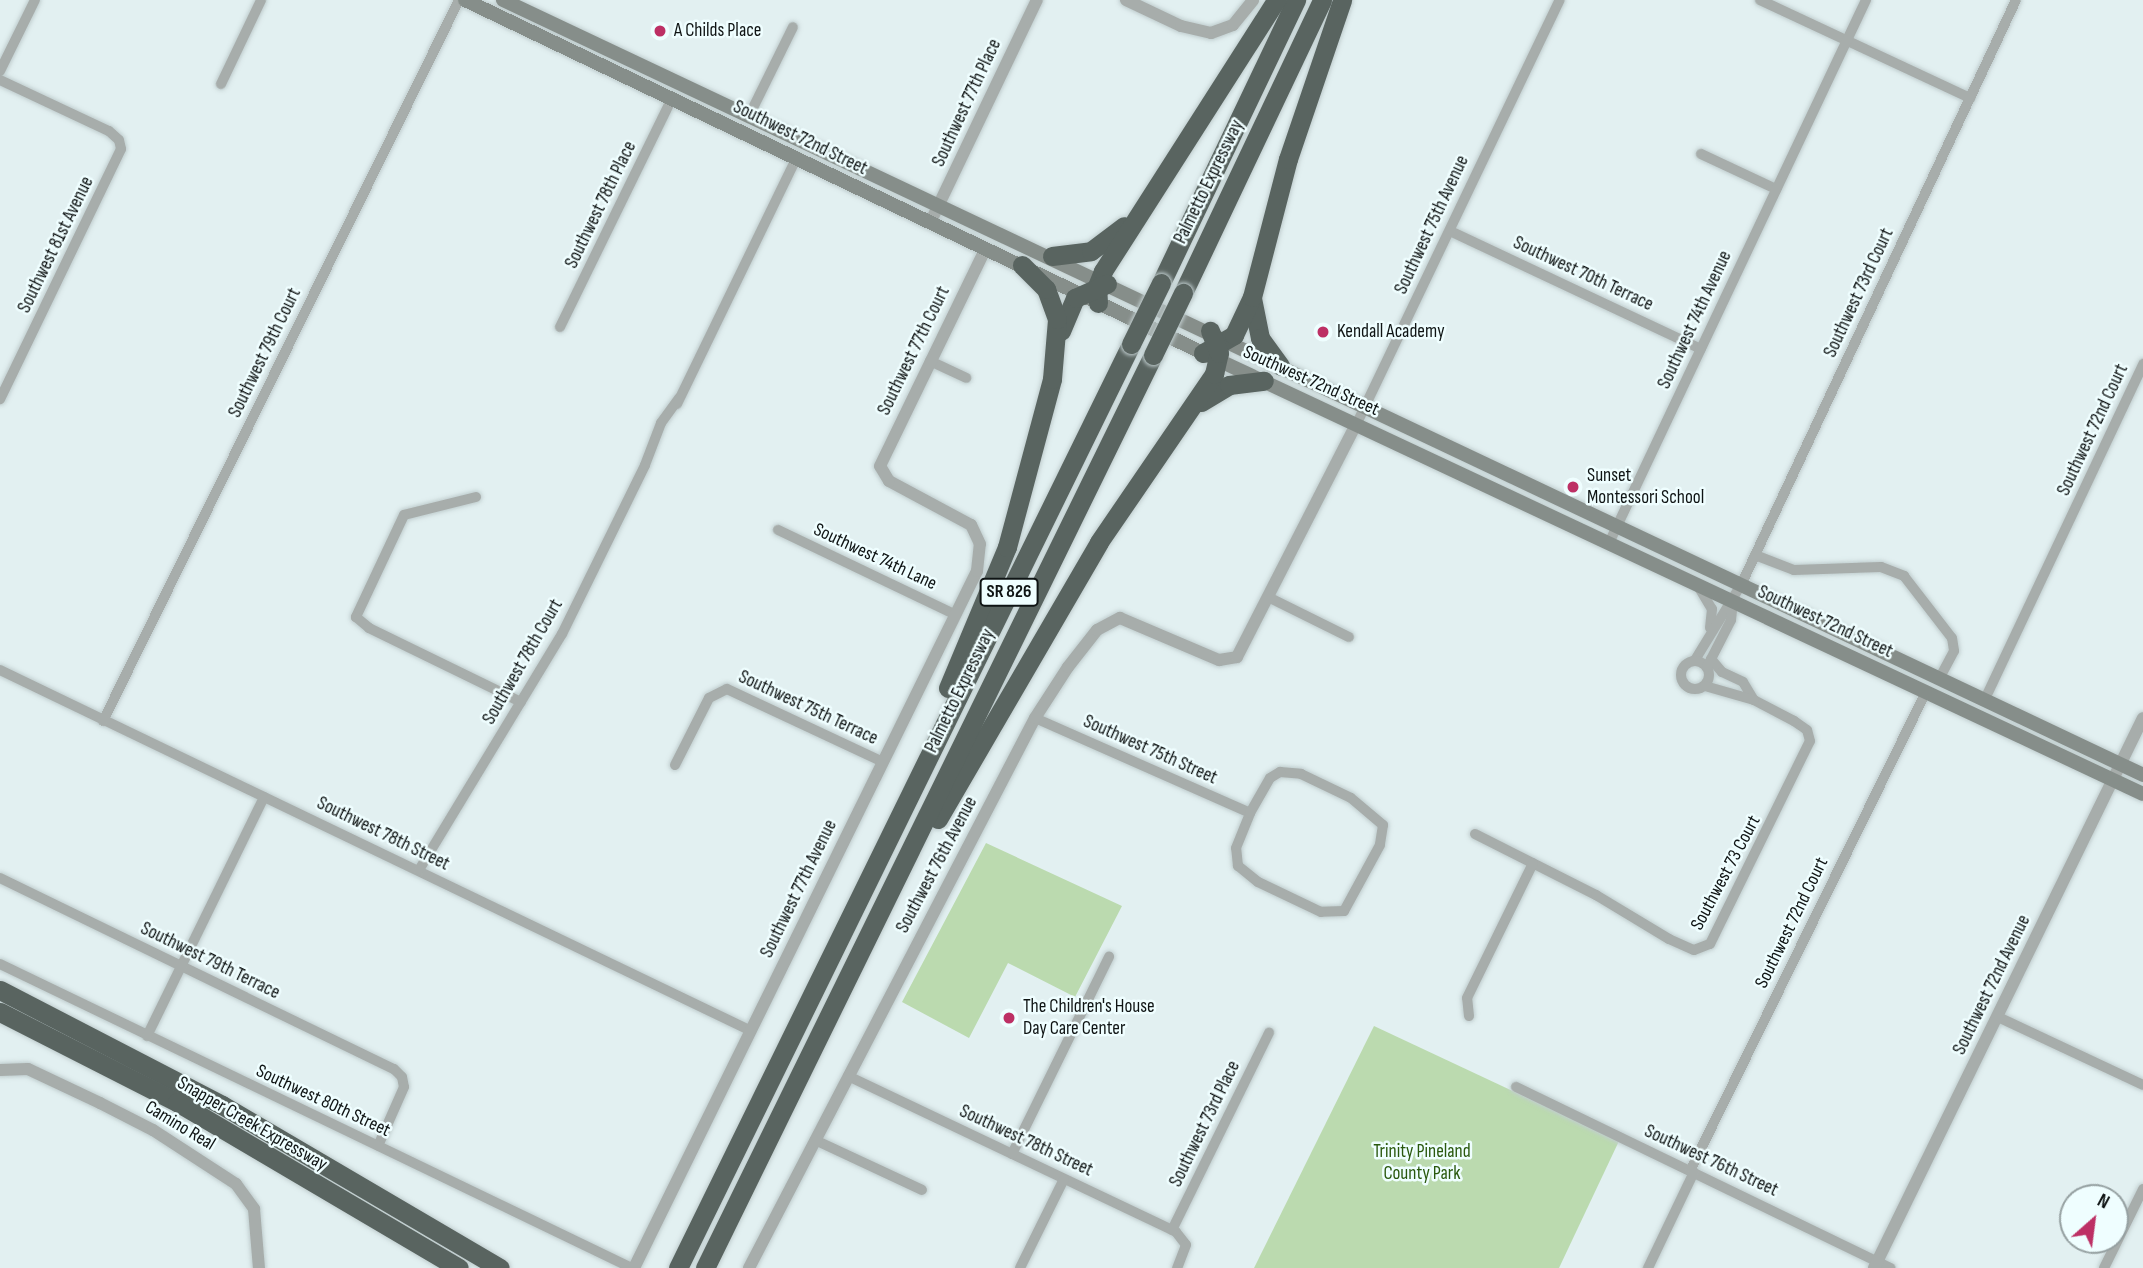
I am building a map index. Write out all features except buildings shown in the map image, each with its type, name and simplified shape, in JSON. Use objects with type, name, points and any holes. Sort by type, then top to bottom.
[{"type":"highway","points":[[887,838],[898,795],[1001,565],[1046,410],[1059,335],[1069,307],[1097,289],[1135,215],[1276,0]]},
{"type":"highway","name":"Palmetto Expressway","points":[[678,1268],[1161,283],[1296,0]]},
{"type":"highway","name":"Palmetto Expressway","points":[[705,1268],[1153,355],[1322,0]]},
{"type":"highway","points":[[912,846],[926,839],[1093,552],[1194,406],[1216,346],[1252,297],[1288,159],[1342,0]]},
{"type":"highway","points":[[1052,256],[1098,248],[1135,215]]},
{"type":"highway","points":[[1022,265],[1049,294],[1059,335]]},
{"type":"highway","points":[[1252,297],[1260,338],[1280,366]]},
{"type":"highway","points":[[1194,406],[1222,388],[1264,381]]},
{"type":"highway","name":"Snapper Creek Expressway","points":[[0,990],[222,1105],[499,1268]]},
{"type":"highway","name":"Snapper Creek Expressway","points":[[0,1012],[177,1102],[459,1268]]},
{"type":"main road","name":"Southwest 72nd Street","points":[[465,0],[1022,265],[1097,289],[1216,346],[1280,366],[2143,775]]},
{"type":"main road","name":"Southwest 72nd Street","points":[[503,0],[939,206],[1052,256],[1097,289],[1216,346],[1264,381],[1357,422],[2143,794]]},
{"type":"main road","points":[[797,157],[804,142]]},
{"type":"main road","points":[[986,248],[995,231]]},
{"type":"main road","points":[[1499,490],[1505,474]]},
{"type":"main road","points":[[1911,684],[1940,679]]},
{"type":"street","points":[[0,71],[35,0]]},
{"type":"street","points":[[221,84],[261,0]]},
{"type":"street","name":"Southwest 79th Court","points":[[103,721],[459,0]]},
{"type":"street","name":"Southwest 77th Place","points":[[931,221],[1037,0]]},
{"type":"street","points":[[1126,0],[1195,31],[1215,32],[1233,25],[1253,0]]},
{"type":"street","name":"Southwest 75th Avenue","points":[[1241,653],[1366,408],[1560,0]]},
{"type":"street","points":[[1760,0],[1970,98]]},
{"type":"street","points":[[1847,40],[1866,0]]},
{"type":"street","name":"Southwest 73rd Court","points":[[1733,600],[2016,0]]},
{"type":"street","points":[[749,116],[793,27]]},
{"type":"street","name":"Southwest 74th Avenue","points":[[1609,541],[1847,40]]},
{"type":"street","name":"Southwest 81st Avenue","points":[[0,80],[109,131],[121,143],[117,160],[0,399]]},
{"type":"street","name":"Southwest 78th Place","points":[[560,327],[672,98]]},
{"type":"street","points":[[1701,153],[1776,189]]},
{"type":"street","name":"Southwest 78th Court","points":[[419,870],[562,634],[645,465],[657,450],[678,398],[797,157]]},
{"type":"street","name":"Southwest 70th Terrace","points":[[1450,231],[1701,349]]},
{"type":"street","name":"Southwest 77th Court","points":[[971,525],[889,481],[880,472],[883,457],[986,248]]},
{"type":"street","points":[[930,361],[965,378]]},
{"type":"street","name":"Southwest 72nd Court","points":[[1984,701],[2143,364]]},
{"type":"street","points":[[476,497],[416,509],[402,516],[356,617],[369,628],[521,702]]},
{"type":"street","name":"Southwest 77th Avenue","points":[[633,1268],[956,615],[979,561],[979,540],[971,525]]},
{"type":"street","name":"Southwest 74th Lane","points":[[778,530],[956,615]]},
{"type":"street","points":[[1755,555],[1794,570],[1881,567],[1904,576],[1927,600],[1954,642],[1940,679]]},
{"type":"street","points":[[1698,583],[1712,609],[1709,634]]},
{"type":"street","points":[[1270,598],[1349,637]]},
{"type":"street","points":[[1733,600],[1731,620],[1709,663],[1710,677],[1705,686],[1692,689],[1682,681],[1684,666],[1695,660],[1733,600]]},
{"type":"street","name":"Southwest 76th Avenue","points":[[749,1268],[1035,718],[1088,639],[1112,619],[1137,622],[1223,662],[1241,653]]},
{"type":"street","points":[[1695,660],[1709,663],[1744,683],[1754,700]]},
{"type":"street","name":"Southwest 78th Street","points":[[0,670],[751,1031]]},
{"type":"street","points":[[1737,697],[1744,683]]},
{"type":"street","name":"Southwest 73 Court","points":[[1533,863],[1687,948],[1710,944],[1810,745],[1804,727],[1754,700],[1705,686]]},
{"type":"street","name":"Southwest 75th Terrace","points":[[676,765],[706,701],[717,691],[739,692],[883,762]]},
{"type":"street","name":"Southwest 72nd Court","points":[[1648,1268],[1692,1172],[1926,692]]},
{"type":"street","name":"Southwest 75th Street","points":[[1035,718],[1250,813]]},
{"type":"street","name":"Southwest 72nd Avenue","points":[[1876,1264],[2143,718]]},
{"type":"street","points":[[1287,771],[1351,798],[1382,822],[1380,845],[1344,911],[1321,912],[1240,868],[1236,853],[1250,813],[1270,778],[1287,771]]},
{"type":"street","points":[[147,1036],[264,797]]},
{"type":"street","points":[[1469,1016],[1467,998],[1533,863],[1475,834]]},
{"type":"street","name":"Southwest 79th Terrace","points":[[0,878],[402,1077],[402,1093],[378,1146]]},
{"type":"street","points":[[1012,1154],[1109,957]]},
{"type":"street","name":"Southwest 80th Street","points":[[0,964],[633,1268]]},
{"type":"street","points":[[1998,1017],[2143,1085]]},
{"type":"street","name":"Southwest 73rd Place","points":[[1172,1230],[1269,1033]]},
{"type":"street","name":"Camino Real","points":[[0,1070],[20,1068],[153,1130],[242,1189],[254,1209],[259,1268]]},
{"type":"street","name":"Southwest 78th Street","points":[[848,1076],[1172,1230],[1185,1242],[1177,1268]]},
{"type":"street","name":"Southwest 76th Street","points":[[1516,1087],[1876,1264],[1891,1268]]},
{"type":"street","points":[[816,1140],[922,1190]]},
{"type":"street","points":[[1020,1268],[1064,1179]]},
{"type":"street","points":[[2104,1268],[2143,1189]]},
{"type":"green space","points":[[986,843],[1122,906],[1075,997],[1008,963],[969,1038],[902,1002]]},
{"type":"green space","name":"Trinity Pineland County Park","points":[[1374,1026],[1619,1141],[1559,1268],[1254,1268]]},
{"type":"place","name":"A Childs Place","points":[[660,31]]},
{"type":"place","name":"Kendall Academy","points":[[1323,332]]},
{"type":"place","name":"Sunset Montessori School","points":[[1573,487]]},
{"type":"place","name":"The Children's House Day Care Center","points":[[1009,1018]]}]
